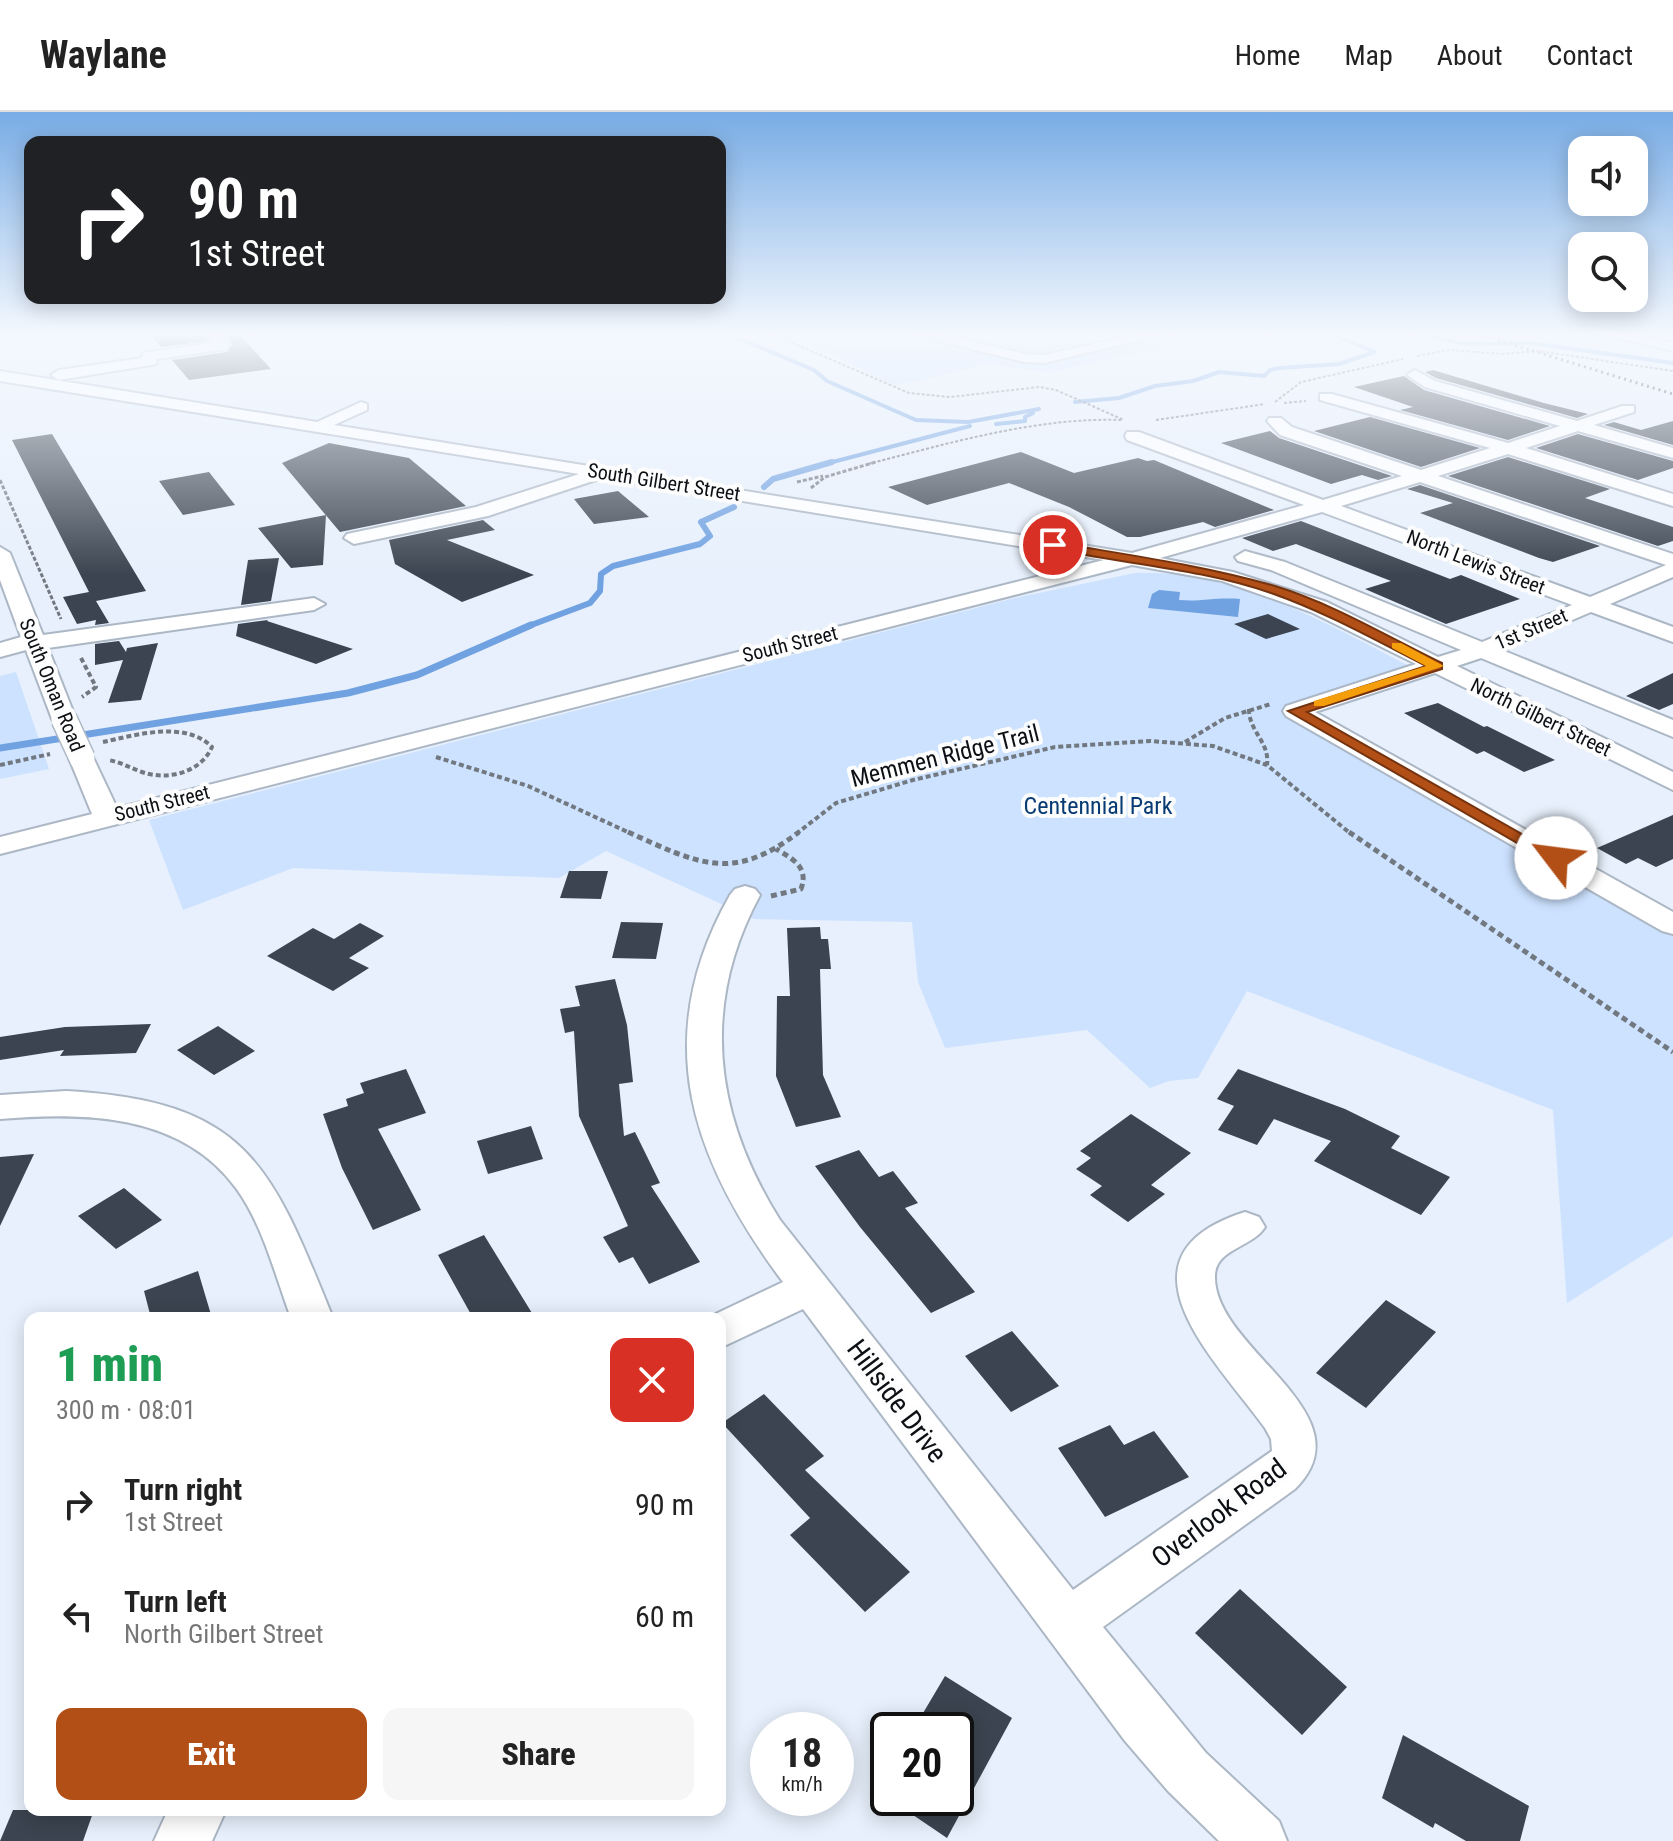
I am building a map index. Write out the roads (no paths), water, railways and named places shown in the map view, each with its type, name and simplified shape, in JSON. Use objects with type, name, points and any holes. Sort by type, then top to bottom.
[{"type":"street","name":"South Gilbert Street","points":[[242,414],[1139,559]]},
{"type":"street","points":[[326,427],[325,422],[345,414]]},
{"type":"street","points":[[1274,414],[1286,431],[1673,561]]},
{"type":"street","points":[[1385,414],[1673,500]]},
{"type":"street","points":[[1531,414],[1673,453]]},
{"type":"street","name":"South Street","points":[[0,846],[1139,559],[1423,477],[1614,414]]},
{"type":"street","name":"North Lewis Street","points":[[1129,428],[1673,635]]},
{"type":"street","points":[[354,538],[481,512],[522,496],[588,479],[601,472]]},
{"type":"street","points":[[1211,539],[1202,547],[1202,554],[1241,568],[1278,566],[1673,729]]},
{"type":"street","points":[[1035,542],[1062,553],[1070,561],[1068,571],[1057,579]]},
{"type":"street","name":"South Oman Road","points":[[0,553],[6,584],[34,642],[107,817]]},
{"type":"street","name":"North Gilbert Street","points":[[1139,559],[1241,568],[1673,782]]},
{"type":"street","name":"1st Street","points":[[1669,918],[1295,711],[1483,650],[1673,570]]},
{"type":"street","points":[[0,650],[34,642],[314,604]]},
{"type":"street","name":"Hillside Drive","points":[[745,895],[726,929],[706,1002],[704,1046],[711,1105],[721,1145],[740,1188],[766,1230],[1067,1623],[1237,1834]]},
{"type":"street","points":[[0,1107],[62,1103],[133,1111],[173,1120],[206,1140],[233,1161],[259,1194],[275,1224],[310,1312]]},
{"type":"street","name":"Overlook Road","points":[[1067,1623],[1279,1475],[1295,1455],[1295,1444],[1284,1421],[1213,1325],[1201,1303],[1196,1285],[1195,1272],[1203,1254],[1245,1227]]},
{"type":"street","points":[[726,1328],[810,1287]]},
{"type":"street","points":[[182,1841],[195,1816]]},
{"type":"water","points":[[1159,590],[1180,592],[1179,600],[1240,599],[1238,617],[1148,608],[1152,594]]},
{"type":"waterway","points":[[902,414],[916,420],[968,422],[1013,414]]},
{"type":"waterway","points":[[996,424],[1025,421],[1025,417],[1032,414]]},
{"type":"waterway","points":[[826,464],[970,426]]},
{"type":"waterway","points":[[826,464],[832,462]]},
{"type":"waterway","points":[[764,487],[773,479],[826,464]]},
{"type":"waterway","points":[[529,626],[590,603],[600,591],[601,574],[613,566],[700,544],[710,536],[701,522],[734,507]]},
{"type":"waterway","points":[[0,748],[348,693],[417,675],[529,626]]},
{"type":"park label","name":"Centennial Park","points":[[1098,806]]}]
